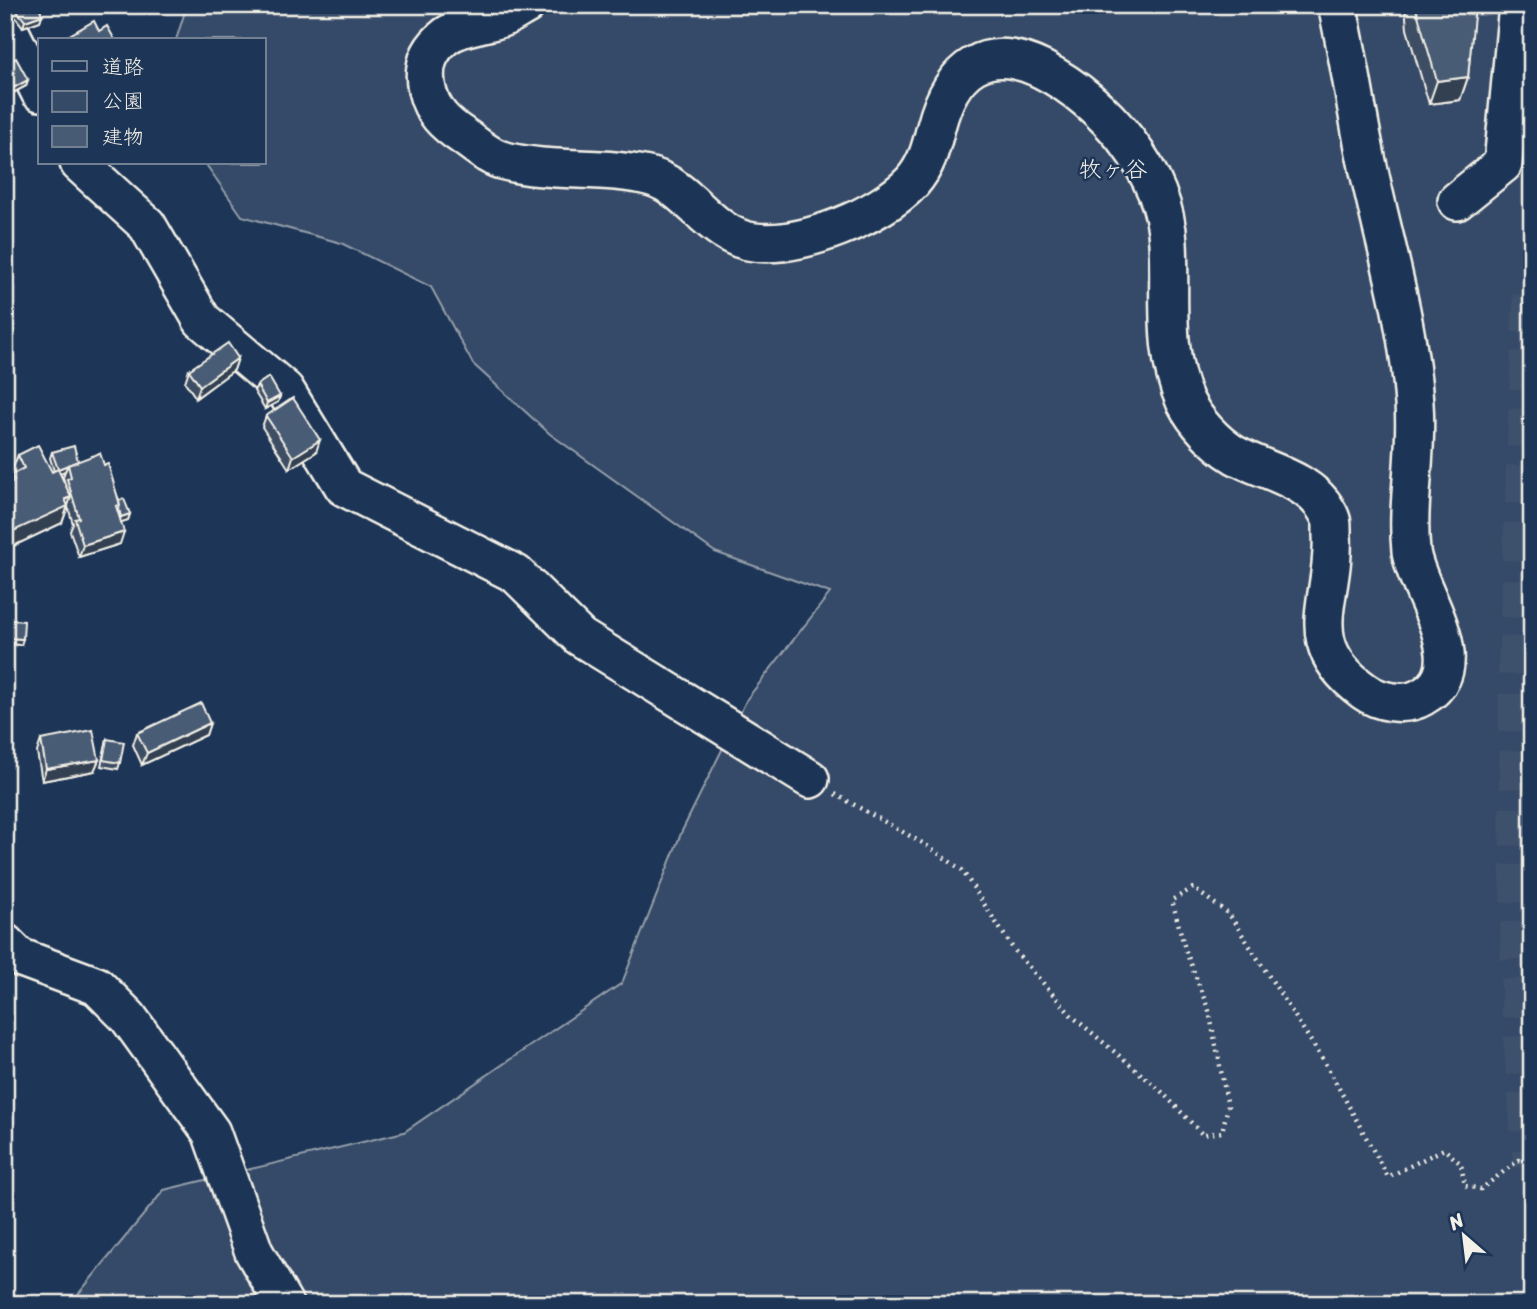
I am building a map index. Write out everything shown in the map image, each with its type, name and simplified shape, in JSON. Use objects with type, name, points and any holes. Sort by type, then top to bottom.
[{"type":"street","points":[[526,5],[503,18],[460,28],[443,38],[428,55],[425,76],[428,99],[441,121],[500,161],[655,178],[680,193],[724,231],[753,242],[817,234],[855,221],[911,183],[932,151],[937,122],[960,72],[990,58],[1018,60],[1045,71],[1093,104],[1134,150],[1158,197],[1168,237],[1167,298],[1172,353],[1185,400],[1207,432],[1231,453],[1294,482],[1324,505],[1332,520],[1333,551],[1322,617],[1323,639],[1334,662],[1351,681],[1374,698],[1403,702],[1422,697],[1436,685],[1443,670],[1446,649],[1437,620],[1412,562],[1410,534],[1414,403],[1396,285],[1366,157],[1337,5]]},
{"type":"street","points":[[1457,201],[1503,164],[1518,5]]},
{"type":"street","points":[[5,22],[38,88]]},
{"type":"street","points":[[80,164],[148,225],[202,320],[285,390],[344,487],[516,574],[580,637],[810,779]]},
{"type":"street","points":[[5,943],[19,957],[97,986],[128,1017],[211,1132],[254,1252],[284,1304]]},
{"type":"path","points":[[1532,487],[1526,536],[1532,582]]},
{"type":"path","points":[[810,779],[926,845],[962,870],[1014,950],[1072,1016],[1160,1090],[1203,1135],[1222,1132],[1228,1107],[1209,1011],[1185,949],[1172,900],[1193,888],[1228,914],[1325,1063],[1388,1177],[1444,1149],[1461,1164],[1465,1186],[1481,1189],[1519,1160],[1532,1163]]},
{"type":"green space","points":[[187,5],[1532,5],[1532,1304],[70,1304],[164,1190],[404,1132],[622,983],[682,831],[747,699],[830,593],[715,552],[550,434],[473,364],[431,287],[341,243],[242,216],[206,164],[266,164],[266,38],[177,38]]},
{"type":"building","points":[[14,5],[39,5],[42,15],[25,21]]},
{"type":"building","points":[[1415,5],[1475,5],[1468,77],[1437,81]]},
{"type":"building","points":[[94,21],[99,31],[107,26],[114,38],[64,38]]},
{"type":"building","points":[[16,58],[28,80],[13,88],[5,73],[5,64]]},
{"type":"building","points":[[7,96],[11,112],[5,113]]},
{"type":"building","points":[[228,343],[238,358],[200,386],[189,370]]},
{"type":"building","points":[[269,377],[280,396],[267,403],[257,385]]},
{"type":"building","points":[[293,398],[320,440],[293,457],[266,416]]},
{"type":"building","points":[[38,445],[52,472],[58,469],[71,497],[65,499],[68,506],[5,535],[5,485],[14,481],[11,475],[24,468],[18,455]]},
{"type":"building","points":[[74,446],[78,461],[58,469],[52,452]]},
{"type":"building","points":[[100,453],[104,465],[108,464],[120,505],[116,506],[124,532],[83,545],[75,519],[79,518],[67,479],[71,477],[68,465]]},
{"type":"building","points":[[124,499],[130,514],[121,517],[119,500]]},
{"type":"building","points":[[11,620],[24,621],[23,639],[9,638]]},
{"type":"building","points":[[201,703],[210,723],[147,753],[137,733]]},
{"type":"building","points":[[93,730],[99,760],[46,769],[41,740]]},
{"type":"building","points":[[107,739],[124,742],[120,763],[103,760]]},
{"type":"tunnel","points":[[1532,295],[1517,670],[1520,1005],[1532,1166]]},
{"type":"district","name":"牧ヶ谷","points":[[1113,169]]}]
